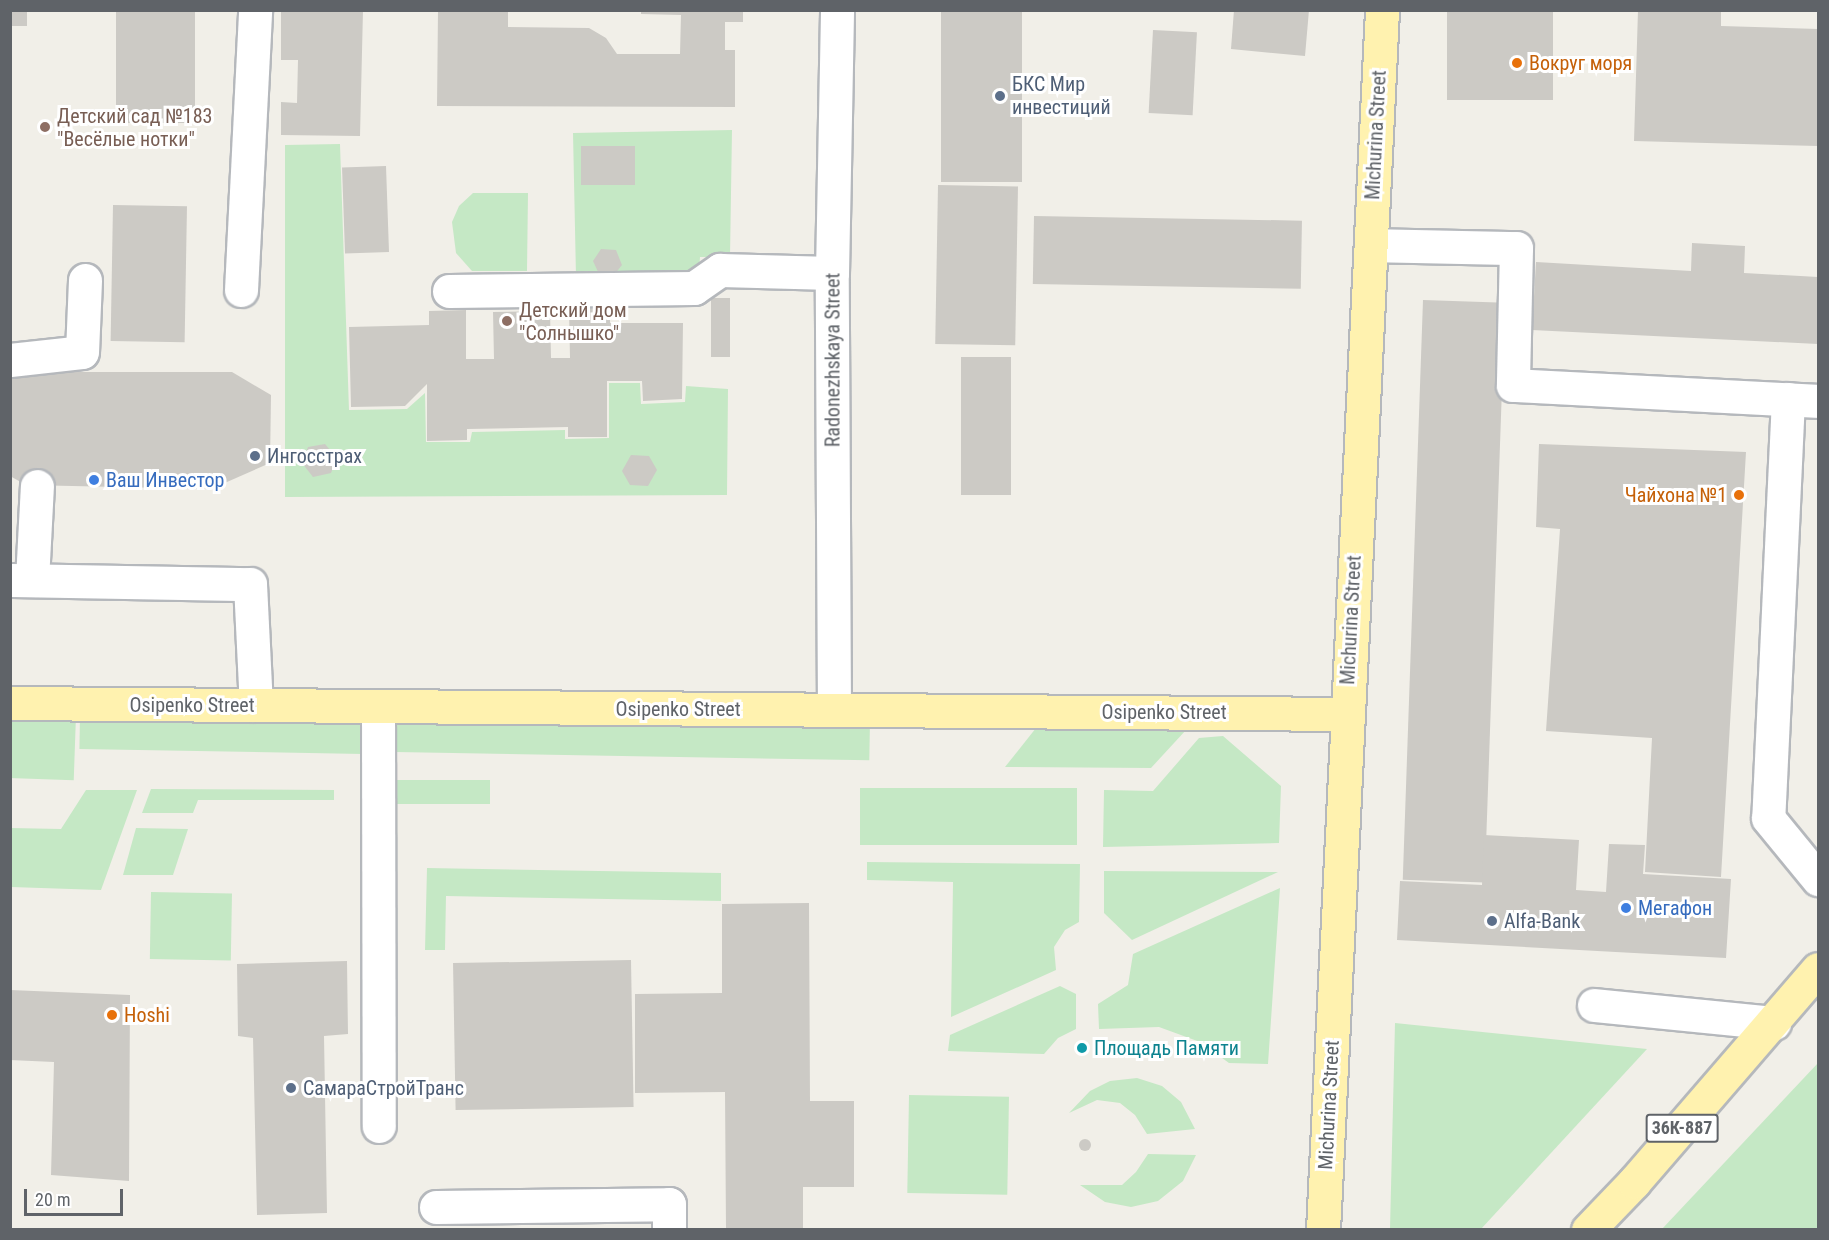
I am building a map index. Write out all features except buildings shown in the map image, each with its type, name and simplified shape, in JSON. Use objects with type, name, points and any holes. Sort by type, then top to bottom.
[{"type":"main road","name":"Michurina Street","points":[[1323,1230],[1346,714],[1382,10]]},
{"type":"main road","name":"Osipenko Street","points":[[10,703],[1346,714]]},
{"type":"main road","name":"36К-887","points":[[1587,1230],[1774,1023],[1818,969]]},
{"type":"street","points":[[241,290],[255,10]]},
{"type":"street","name":"Radonezhskaya Street","points":[[834,710],[832,273],[837,10]]},
{"type":"street","points":[[1371,245],[1516,248],[1513,385],[1803,400],[1768,818],[1818,879]]},
{"type":"street","points":[[449,291],[694,288],[720,270],[832,273]]},
{"type":"street","points":[[10,360],[82,352],[85,280]]},
{"type":"street","points":[[37,486],[21,580],[250,584],[256,705]]},
{"type":"street","points":[[378,706],[379,1126]]},
{"type":"street","points":[[1594,1005],[1774,1023]]},
{"type":"street","points":[[436,1207],[669,1204],[669,1230]]},
{"type":"green space","points":[[732,130],[730,257],[700,257],[699,271],[576,277],[573,133]]},
{"type":"green space","points":[[340,144],[349,410],[407,409],[425,393],[426,442],[470,442],[472,432],[565,430],[565,439],[609,438],[609,383],[640,383],[641,404],[685,402],[686,386],[728,389],[727,495],[285,497],[285,145]]},
{"type":"green space","points":[[473,193],[528,193],[527,271],[472,271],[456,253],[452,222],[459,206]]},
{"type":"green space","points":[[11,714],[76,716],[74,780],[10,778]]},
{"type":"green space","points":[[80,716],[364,721],[363,754],[79,749]]},
{"type":"green space","points":[[396,716],[870,724],[869,760],[395,752]]},
{"type":"green space","points":[[1036,728],[1186,730],[1151,768],[1005,767]]},
{"type":"green space","points":[[1223,736],[1281,786],[1279,843],[1103,847],[1104,790],[1153,791],[1199,738]]},
{"type":"green space","points":[[397,780],[490,780],[490,804],[397,804]]},
{"type":"green space","points":[[860,788],[1077,788],[1077,845],[860,845]]},
{"type":"green space","points":[[151,789],[334,790],[334,800],[198,800],[193,813],[142,813]]},
{"type":"green space","points":[[86,790],[137,790],[101,890],[11,887],[11,828],[61,829]]},
{"type":"green space","points":[[136,828],[188,829],[173,875],[123,875]]},
{"type":"green space","points":[[867,862],[1080,864],[1079,922],[1065,930],[1054,947],[1056,970],[951,1017],[953,882],[867,880]]},
{"type":"green space","points":[[427,868],[721,873],[721,901],[446,896],[445,950],[425,950]]},
{"type":"green space","points":[[1104,871],[1278,872],[1132,940],[1104,913]]},
{"type":"green space","points":[[1280,888],[1268,1064],[1229,1063],[1200,1042],[1159,1027],[1099,1029],[1098,1004],[1128,985],[1133,954]]},
{"type":"green space","points":[[151,892],[232,893],[231,960],[150,959]]},
{"type":"green space","points":[[1060,986],[1076,994],[1076,1029],[1058,1038],[1044,1054],[948,1051],[950,1035]]},
{"type":"green space","points":[[1395,1023],[1647,1049],[1481,1229],[1390,1229]]},
{"type":"green space","points":[[1818,1063],[1818,1229],[1662,1229]]},
{"type":"green space","points":[[1137,1078],[1162,1086],[1181,1102],[1195,1129],[1147,1134],[1135,1115],[1120,1103],[1097,1100],[1069,1113],[1090,1091],[1110,1081]]},
{"type":"green space","points":[[909,1095],[1009,1097],[1007,1195],[907,1193]]},
{"type":"green space","points":[[1148,1154],[1196,1155],[1183,1181],[1158,1201],[1131,1207],[1105,1202],[1080,1185],[1122,1185],[1136,1172]]},
{"type":"place","name":"Вокруг моря","points":[[1517,63]]},
{"type":"place","name":"БКС Мир инвестиций","points":[[1000,96]]},
{"type":"place","name":"Детский сад №183 \"Весёлые нотки\"","points":[[45,127]]},
{"type":"place","name":"Детский дом \"Солнышко\"","points":[[507,321]]},
{"type":"place","name":"Ингосстрах","points":[[255,456]]},
{"type":"place","name":"Ваш Инвестор","points":[[94,480]]},
{"type":"place","name":"Чайхона №1","points":[[1739,495]]},
{"type":"place","name":"Мегафон","points":[[1626,908]]},
{"type":"place","name":"Alfa-Bank","points":[[1492,921]]},
{"type":"place","name":"Hoshi","points":[[112,1015]]},
{"type":"place","name":"Площадь Памяти","points":[[1082,1048]]},
{"type":"place","name":"СамараСтройТранс","points":[[291,1088]]}]
